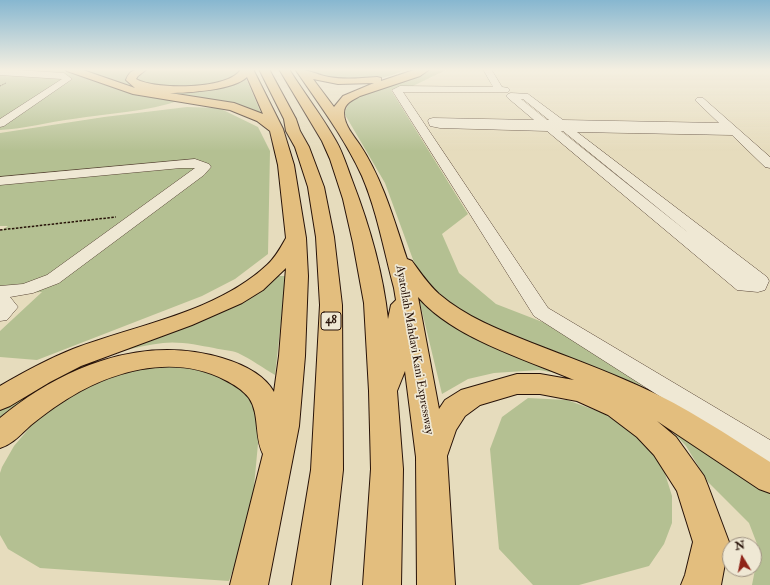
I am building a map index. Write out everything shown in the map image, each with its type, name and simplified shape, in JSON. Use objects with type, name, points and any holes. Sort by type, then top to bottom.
[{"type":"highway","points":[[170,96],[234,107],[285,130]]},
{"type":"highway","points":[[249,585],[284,426],[292,356],[297,276],[296,238],[285,130],[263,96]]},
{"type":"highway","name":"48","points":[[278,96],[290,119],[285,130],[302,147],[316,187],[325,237],[332,305],[328,470],[311,585]]},
{"type":"highway","points":[[305,96],[310,110],[329,141],[351,199],[363,243],[375,303],[384,391],[387,469],[382,585]]},
{"type":"highway","points":[[310,110],[315,101],[314,96]]},
{"type":"highway","name":"Ayatollah Mahdavi Kani Expressway","points":[[320,96],[339,122],[358,153],[370,177],[394,245],[405,288],[432,457],[436,585]]},
{"type":"highway","points":[[339,122],[337,112],[345,100],[353,96]]},
{"type":"highway","points":[[290,184],[304,211],[329,287]]},
{"type":"highway","points":[[0,398],[37,377],[83,355],[194,315],[230,300],[260,282],[274,269],[286,255],[296,238]]},
{"type":"highway","points":[[394,245],[412,279],[426,295],[452,316],[483,333],[610,384],[645,400],[680,420],[770,479]]},
{"type":"highway","points":[[384,391],[395,363],[396,338],[405,288]]},
{"type":"highway","points":[[0,436],[20,416],[46,398],[89,376],[119,366],[145,360],[178,358],[202,361],[221,366],[236,373],[259,391],[267,410],[272,428],[275,465]]},
{"type":"highway","points":[[432,457],[442,427],[455,408],[471,397],[517,384],[540,384],[580,391],[600,398],[618,407],[652,433],[665,446],[692,486],[711,542],[702,584],[700,585]]},
{"type":"street","points":[[0,124],[42,96]]},
{"type":"street","points":[[401,96],[541,312],[672,394],[770,452]]},
{"type":"street","points":[[700,100],[770,164]]},
{"type":"street","points":[[478,124],[732,129]]},
{"type":"street","points":[[555,125],[603,164],[744,286],[758,286],[760,281],[603,164]]},
{"type":"street","points":[[0,181],[195,163],[204,167],[53,279],[26,289],[0,292]]},
{"type":"street","points":[[0,301],[4,301],[8,306],[0,315]]},
{"type":"path","points":[[0,230],[142,214]]},
{"type":"green space","points":[[0,96],[158,96],[181,100],[141,110],[0,130]]},
{"type":"green space","points":[[170,96],[254,96],[261,113]]},
{"type":"green space","points":[[359,96],[395,96],[468,214],[442,234],[459,273],[496,304],[545,323],[651,389],[507,337],[457,308],[428,284],[415,265],[385,183],[344,113],[350,101]]},
{"type":"green space","points":[[187,107],[219,108],[258,127],[270,151],[268,254],[235,279],[202,296],[37,360],[0,357],[0,331],[42,292],[0,294],[0,231],[8,226],[0,226],[0,133],[104,117]]},
{"type":"green space","points":[[275,276],[286,276],[275,375],[248,358],[232,351],[175,343],[141,346],[97,360],[74,369],[53,380],[15,407],[0,423],[0,404],[47,376]]},
{"type":"green space","points":[[418,295],[579,377],[539,370],[494,373],[468,379],[442,394]]},
{"type":"green space","points":[[183,363],[228,375],[252,392],[260,422],[251,519],[229,581],[40,568],[8,549],[0,535],[0,473],[14,446],[37,419],[105,373]]},
{"type":"green space","points":[[528,398],[567,400],[603,413],[637,434],[663,467],[672,496],[672,523],[664,544],[649,566],[579,585],[533,585],[499,549],[490,449],[502,417]]},
{"type":"green space","points":[[658,416],[770,489],[770,585],[752,585],[754,577],[762,577],[762,537],[754,537],[749,523],[708,482],[686,446]]}]
